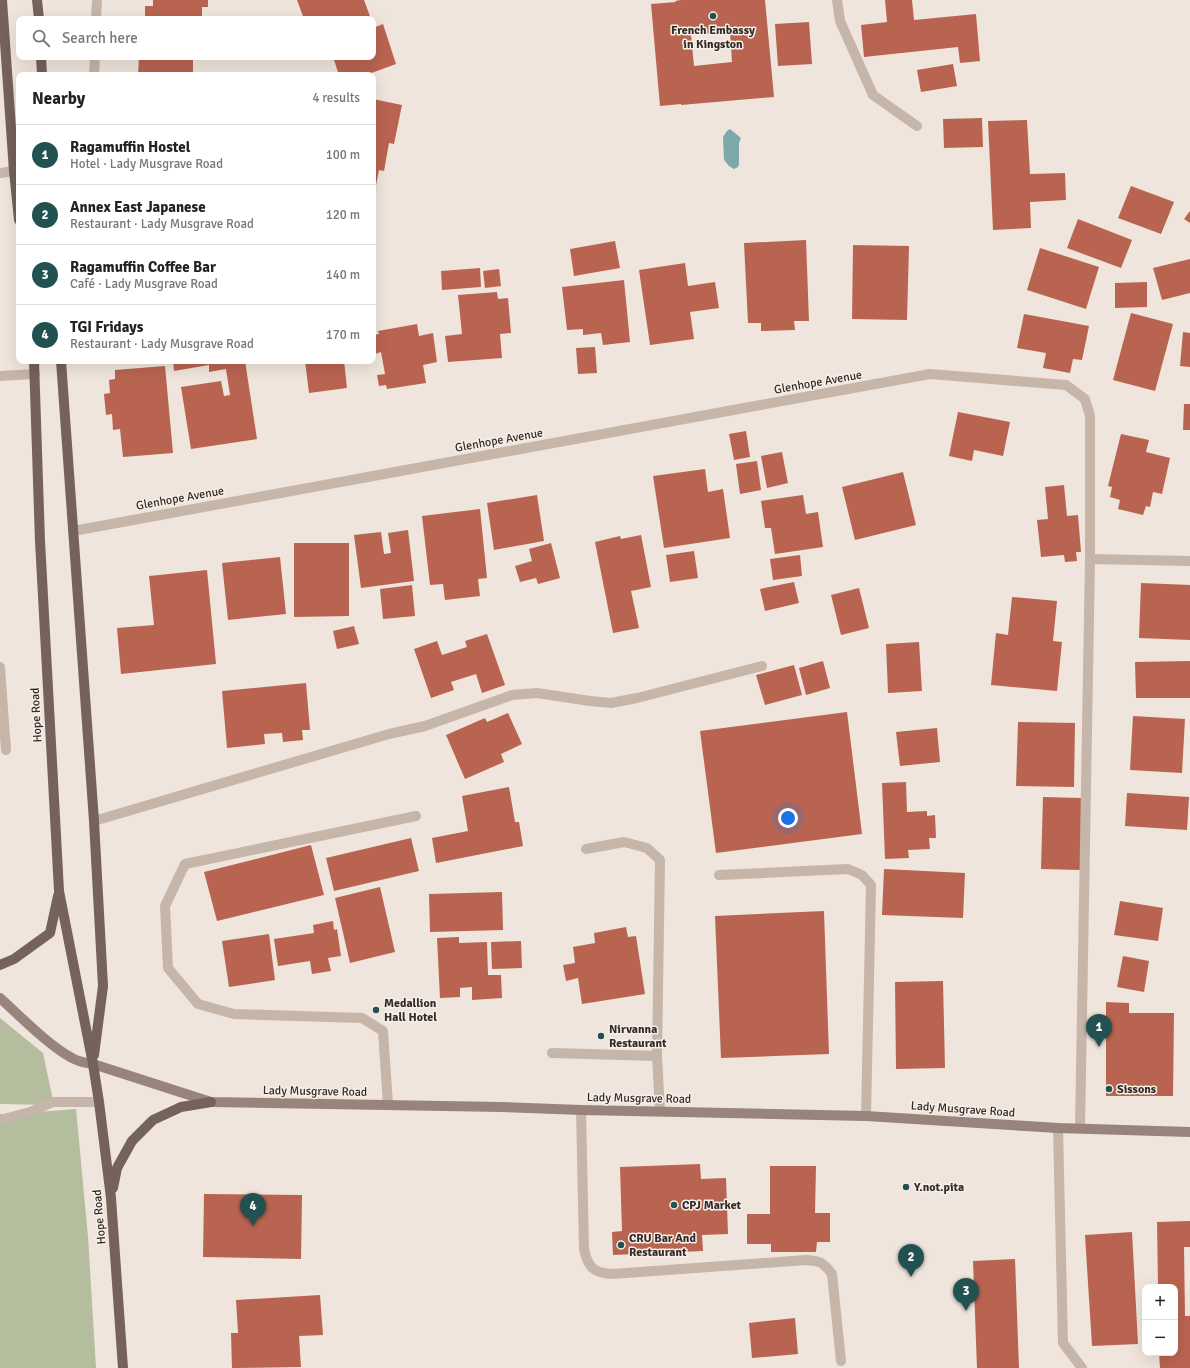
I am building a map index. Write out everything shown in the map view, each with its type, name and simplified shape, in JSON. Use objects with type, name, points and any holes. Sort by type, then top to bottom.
[{"type":"main road","points":[[2,0],[16,191]]},
{"type":"main road","points":[[37,0],[39,16]]},
{"type":"main road","points":[[41,60],[42,72]]},
{"type":"main road","name":"Hope Road","points":[[34,364],[40,541],[59,891],[100,1102],[111,1198],[123,1368]]},
{"type":"main road","name":"Hope Road","points":[[61,364],[94,821],[103,986],[93,1064]]},
{"type":"main road","points":[[0,966],[14,959],[50,933],[59,891]]},
{"type":"main road","name":"Lady Musgrave Road","points":[[0,998],[53,1045],[72,1058],[211,1102],[866,1116],[1058,1128],[1190,1132]]},
{"type":"main road","points":[[111,1198],[117,1168],[132,1142],[142,1131],[154,1120],[181,1107],[211,1102]]},
{"type":"street","points":[[96,16],[97,0]]},
{"type":"street","points":[[837,0],[840,21],[873,95],[917,126]]},
{"type":"street","points":[[94,72],[95,60]]},
{"type":"street","points":[[0,173],[14,171]]},
{"type":"street","points":[[0,376],[35,374]]},
{"type":"street","name":"Glenhope Avenue","points":[[73,531],[930,374],[1066,385],[1085,399],[1090,416],[1090,559],[1080,1128]]},
{"type":"street","points":[[1090,559],[1190,561]]},
{"type":"street","points":[[94,821],[389,734],[425,726],[512,695],[537,693],[611,703],[637,698],[762,666]]},
{"type":"street","points":[[0,667],[6,750]]},
{"type":"street","points":[[388,1105],[383,1031],[362,1018],[234,1014],[198,1004],[168,968],[165,906],[185,864],[416,816]]},
{"type":"street","points":[[586,849],[624,842],[647,848],[660,860],[657,1056],[660,1111]]},
{"type":"street","points":[[719,875],[848,869],[862,875],[871,885],[866,1116]]},
{"type":"street","points":[[552,1053],[657,1056]]},
{"type":"street","points":[[0,1119],[30,1112],[53,1102],[100,1102]]},
{"type":"street","points":[[582,1110],[584,1250],[586,1260],[592,1268],[601,1273],[612,1274],[806,1260],[824,1264],[832,1274],[841,1361]]},
{"type":"street","points":[[1058,1128],[1063,1343],[1082,1368]]},
{"type":"green space","points":[[0,1018],[43,1053],[54,1105],[0,1104]]},
{"type":"green space","points":[[76,1109],[88,1237],[96,1368],[0,1368],[0,1115]]},
{"type":"water","points":[[730,129],[741,138],[739,143],[739,164],[738,167],[734,169],[724,160],[723,137]]},
{"type":"building","points":[[153,0],[208,0],[208,7],[202,7],[202,16],[145,16],[145,6],[153,6]]},
{"type":"building","points":[[297,0],[364,0],[370,16],[303,16]]},
{"type":"building","points":[[765,0],[774,97],[660,106],[651,4],[676,2],[675,1]],"holes":[[[730,32],[732,62],[694,66],[691,35]]]},
{"type":"building","points":[[885,0],[912,0],[914,20],[976,14],[980,61],[960,63],[958,47],[864,57],[861,25],[887,22]]},
{"type":"building","points":[[809,22],[812,64],[778,66],[775,24]]},
{"type":"building","points":[[383,24],[396,64],[374,72],[338,72],[334,60],[376,60],[376,27]]},
{"type":"building","points":[[139,60],[193,60],[193,72],[138,72]]},
{"type":"building","points":[[953,64],[957,86],[921,92],[917,70]]},
{"type":"building","points":[[376,100],[402,105],[394,144],[389,143],[384,171],[379,170],[376,186]]},
{"type":"building","points":[[982,118],[983,147],[944,148],[943,119]]},
{"type":"building","points":[[1027,120],[1030,174],[1065,173],[1066,200],[1030,202],[1031,228],[993,230],[988,121]]},
{"type":"building","points":[[1131,186],[1174,202],[1161,234],[1118,218]]},
{"type":"building","points":[[1190,211],[1190,223],[1184,219]]},
{"type":"building","points":[[1078,219],[1132,240],[1121,268],[1067,248]]},
{"type":"building","points":[[806,240],[809,321],[794,321],[795,330],[761,331],[761,323],[748,323],[744,243]]},
{"type":"building","points":[[615,241],[620,268],[574,276],[570,249]]},
{"type":"building","points":[[853,245],[909,246],[907,320],[852,319]]},
{"type":"building","points":[[1040,248],[1099,267],[1086,309],[1027,290]]},
{"type":"building","points":[[1190,259],[1190,293],[1162,300],[1153,268]]},
{"type":"building","points":[[685,263],[688,286],[715,282],[719,308],[690,312],[694,339],[650,345],[639,270]]},
{"type":"building","points":[[480,268],[481,287],[442,290],[441,271]]},
{"type":"building","points":[[499,269],[501,286],[485,288],[483,271]]},
{"type":"building","points":[[624,280],[630,342],[603,345],[601,333],[583,335],[583,329],[567,330],[562,287]]},
{"type":"building","points":[[1147,282],[1147,307],[1115,308],[1115,283]]},
{"type":"building","points":[[497,292],[498,299],[508,298],[511,333],[500,334],[502,358],[448,362],[445,336],[462,334],[458,295]]},
{"type":"building","points":[[1131,313],[1173,324],[1155,391],[1113,380]]},
{"type":"building","points":[[1024,314],[1089,326],[1082,360],[1073,359],[1070,373],[1043,368],[1046,353],[1017,348]]},
{"type":"building","points":[[417,324],[419,336],[433,333],[437,362],[423,365],[426,383],[387,389],[386,385],[379,386],[377,375],[385,374],[381,352],[376,354],[376,334],[379,334],[378,331]]},
{"type":"building","points":[[1183,332],[1190,333],[1190,367],[1180,366]]},
{"type":"building","points":[[595,347],[597,373],[578,374],[576,348]]},
{"type":"building","points":[[173,364],[245,364],[257,439],[191,449],[181,387],[221,381],[224,396],[230,395],[226,369],[209,372],[209,365],[174,371]]},
{"type":"building","points":[[305,364],[344,364],[347,388],[309,393]]},
{"type":"building","points":[[165,366],[173,453],[123,457],[120,429],[113,430],[112,414],[106,415],[104,394],[110,393],[109,380],[115,379],[115,370]]},
{"type":"building","points":[[1184,404],[1190,404],[1190,430],[1183,430]]},
{"type":"building","points":[[958,412],[1010,422],[1003,456],[974,450],[972,461],[949,456]]},
{"type":"building","points":[[746,431],[750,457],[734,460],[729,434]]},
{"type":"building","points":[[1121,434],[1149,440],[1146,452],[1170,458],[1162,494],[1153,492],[1150,507],[1146,506],[1143,515],[1118,509],[1120,500],[1110,497],[1112,487],[1108,486]]},
{"type":"building","points":[[782,452],[788,483],[767,488],[761,456]]},
{"type":"building","points":[[757,461],[761,490],[740,494],[736,464]]},
{"type":"building","points":[[705,469],[708,492],[723,489],[730,538],[664,548],[653,476]]},
{"type":"building","points":[[903,472],[916,525],[855,540],[842,487]]},
{"type":"building","points":[[1064,485],[1067,516],[1078,515],[1081,552],[1076,552],[1077,561],[1065,562],[1064,555],[1041,557],[1037,520],[1048,519],[1045,487]]},
{"type":"building","points":[[537,495],[544,541],[494,550],[487,503]]},
{"type":"building","points":[[803,495],[806,514],[818,512],[823,547],[775,554],[771,528],[765,528],[761,501]]},
{"type":"building","points":[[480,509],[487,578],[478,579],[480,596],[445,600],[443,584],[430,585],[422,516]]},
{"type":"building","points":[[408,530],[414,581],[361,588],[354,535],[381,532],[384,554],[391,553],[388,533]]},
{"type":"building","points":[[641,535],[651,587],[631,591],[639,628],[613,633],[595,542],[620,536],[621,539]]},
{"type":"building","points":[[294,543],[349,543],[349,616],[294,617]]},
{"type":"building","points":[[551,543],[560,578],[538,584],[536,578],[520,582],[515,566],[532,561],[529,549]]},
{"type":"building","points":[[694,551],[698,578],[670,582],[666,555]]},
{"type":"building","points":[[800,555],[802,576],[773,580],[770,559]]},
{"type":"building","points":[[280,557],[286,614],[228,620],[222,563]]},
{"type":"building","points":[[207,570],[216,664],[121,674],[117,628],[154,625],[149,576]]},
{"type":"building","points":[[794,582],[799,603],[765,611],[760,589]]},
{"type":"building","points":[[1141,583],[1190,585],[1190,640],[1139,638]]},
{"type":"building","points":[[412,585],[415,616],[383,619],[380,589]]},
{"type":"building","points":[[859,588],[869,628],[841,635],[831,595]]},
{"type":"building","points":[[1012,597],[1057,601],[1053,641],[1062,642],[1057,691],[991,685],[996,633],[1008,635]]},
{"type":"building","points":[[354,626],[359,644],[337,649],[333,631]]},
{"type":"building","points":[[487,634],[505,685],[482,693],[476,674],[451,682],[454,690],[431,698],[414,649],[437,641],[442,655],[467,647],[465,641]]},
{"type":"building","points":[[919,642],[922,691],[888,693],[886,644]]},
{"type":"building","points":[[823,661],[830,688],[806,695],[799,668]]},
{"type":"building","points":[[1190,661],[1190,698],[1136,698],[1135,662]]},
{"type":"building","points":[[794,665],[802,695],[765,705],[756,675]]},
{"type":"building","points":[[306,683],[310,730],[302,730],[303,740],[283,742],[282,733],[264,734],[265,744],[227,748],[222,691]]},
{"type":"building","points":[[847,712],[862,834],[716,853],[700,731]]},
{"type":"building","points":[[508,713],[522,744],[501,754],[504,762],[465,779],[446,735],[485,718],[487,722]]},
{"type":"building","points":[[1133,716],[1185,719],[1182,773],[1130,770]]},
{"type":"building","points":[[1018,722],[1075,723],[1074,787],[1016,786]]},
{"type":"building","points":[[937,728],[940,762],[900,766],[896,732]]},
{"type":"building","points":[[906,782],[907,812],[927,811],[927,816],[935,815],[936,838],[929,838],[930,849],[908,850],[909,858],[885,859],[882,783]]},
{"type":"building","points":[[509,787],[515,822],[519,822],[523,846],[436,863],[432,838],[468,831],[462,796]]},
{"type":"building","points":[[1127,793],[1189,797],[1187,830],[1125,826]]},
{"type":"building","points":[[1043,797],[1082,798],[1080,870],[1041,869]]},
{"type":"building","points":[[411,838],[419,871],[334,891],[326,858]]},
{"type":"building","points":[[311,845],[324,895],[217,921],[204,872]]},
{"type":"building","points":[[884,869],[965,873],[963,918],[882,915]]},
{"type":"building","points":[[380,887],[395,952],[350,963],[335,898]]},
{"type":"building","points":[[502,892],[503,930],[430,932],[429,894]]},
{"type":"building","points":[[1120,901],[1163,908],[1158,941],[1114,935]]},
{"type":"building","points":[[824,911],[829,1054],[721,1058],[715,916]]},
{"type":"building","points":[[333,921],[334,930],[337,929],[341,956],[328,958],[331,971],[312,974],[310,961],[278,966],[274,939],[314,933],[313,925]]},
{"type":"building","points":[[626,927],[628,937],[636,936],[645,994],[582,1004],[578,978],[566,981],[563,965],[575,963],[573,947],[595,943],[594,933]]},
{"type":"building","points":[[269,934],[275,980],[229,987],[222,941]]},
{"type":"building","points":[[459,937],[459,943],[487,942],[488,975],[501,975],[502,998],[472,1000],[472,987],[460,988],[460,997],[440,998],[437,938]]},
{"type":"building","points":[[521,941],[522,968],[492,969],[491,942]]},
{"type":"building","points":[[1123,956],[1149,961],[1144,992],[1117,987]]},
{"type":"building","points":[[943,981],[945,1068],[896,1069],[895,982]]},
{"type":"building","points":[[1106,1002],[1129,1003],[1129,1013],[1174,1013],[1173,1096],[1106,1096]]},
{"type":"building","name":"CPJ Market","points":[[700,1164],[701,1179],[726,1178],[728,1234],[702,1235],[703,1251],[613,1255],[612,1232],[622,1231],[620,1167]]},
{"type":"building","points":[[770,1166],[816,1166],[815,1213],[830,1213],[830,1242],[817,1242],[816,1252],[771,1252],[771,1244],[747,1244],[747,1214],[770,1214]]},
{"type":"building","points":[[204,1194],[302,1195],[301,1259],[203,1257]]},
{"type":"building","points":[[1190,1221],[1190,1247],[1184,1247],[1185,1316],[1190,1316],[1190,1368],[1160,1368],[1159,1356],[1178,1356],[1178,1284],[1158,1284],[1157,1222]]},
{"type":"building","points":[[1132,1232],[1138,1344],[1092,1346],[1085,1235]]},
{"type":"building","points":[[1015,1259],[1019,1368],[977,1368],[973,1261]]},
{"type":"building","points":[[320,1295],[323,1335],[299,1336],[301,1367],[232,1368],[231,1333],[238,1333],[236,1300]]},
{"type":"building","points":[[795,1318],[798,1354],[752,1358],[749,1323]]},
{"type":"place","name":"French Embassy in Kingston","points":[[713,16]]},
{"type":"place","name":"Medallion Hall Hotel","points":[[376,1010]]},
{"type":"place","name":"Nirvanna Restaurant","points":[[601,1036]]},
{"type":"place","name":"Ragamuffin Hostel","points":[[1099,1047]]},
{"type":"place","name":"Sissons","points":[[1109,1089]]},
{"type":"place","name":"Y.not.pita","points":[[906,1187]]},
{"type":"place","name":"CPJ Market","points":[[674,1205]]},
{"type":"place","name":"TGI Fridays","points":[[253,1226]]},
{"type":"place","name":"CRU Bar And Restaurant","points":[[621,1245]]},
{"type":"place","name":"Annex East Japanese","points":[[911,1277]]},
{"type":"place","name":"Ragamuffin Coffee Bar","points":[[966,1311]]}]
